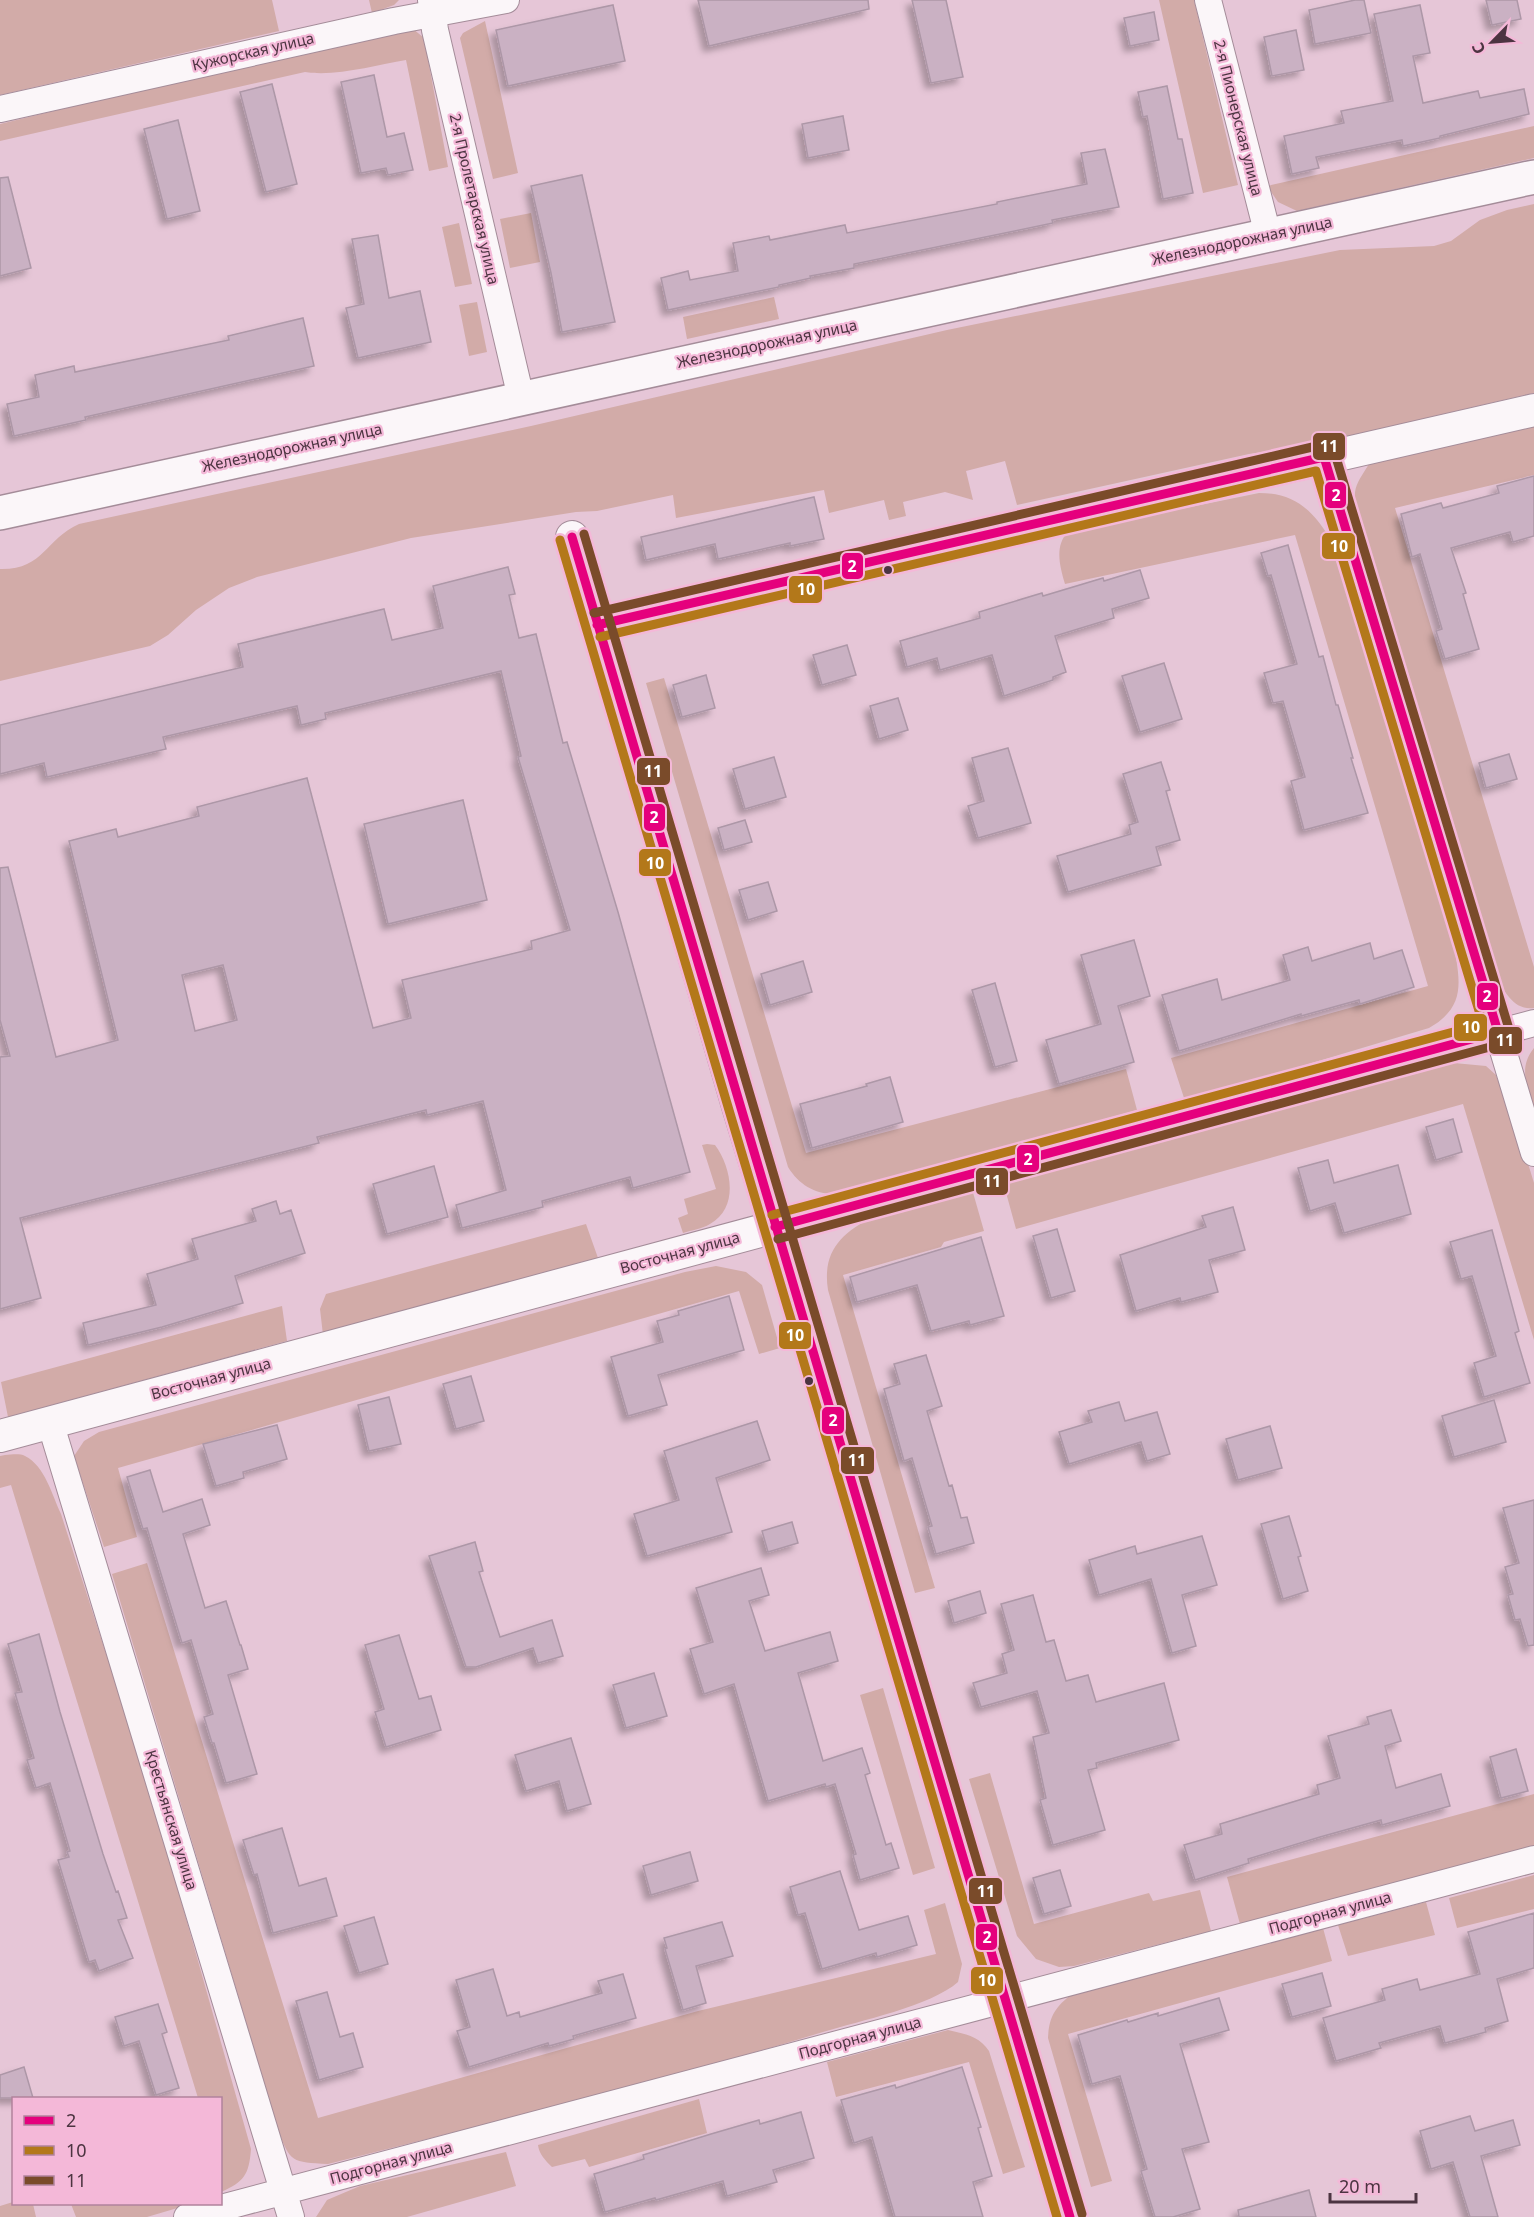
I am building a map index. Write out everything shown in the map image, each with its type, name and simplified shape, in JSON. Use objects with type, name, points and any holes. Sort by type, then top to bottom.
[{"type":"main road","name":"Железнодорожная улица","points":[[0,513],[1534,177]]},
{"type":"street","name":"Кужорская улица","points":[[0,109],[433,7],[506,0]]},
{"type":"street","name":"2-я Пионерская улица","points":[[1208,0],[1268,235]]},
{"type":"street","name":"2-я Пролетарская улица","points":[[433,7],[435,30],[521,398]]},
{"type":"street","points":[[597,625],[1534,410]]},
{"type":"street","points":[[1324,457],[1534,1153]]},
{"type":"street","points":[[572,537],[1070,2217]]},
{"type":"street","name":"Восточная улица","points":[[0,1436],[1534,1023]]},
{"type":"street","name":"Крестьянская улица","points":[[50,1422],[291,2217]]},
{"type":"street","name":"Подгорная улица","points":[[187,2217],[1534,1859]]},
{"type":"shaded area","points":[[0,0],[272,0],[279,31],[0,95]]},
{"type":"shaded area","points":[[369,0],[399,0],[394,5],[372,13]]},
{"type":"shaded area","points":[[1159,0],[1194,0],[1238,185],[1203,193]]},
{"type":"shaded area","points":[[485,21],[518,173],[493,179],[460,38],[463,33]]},
{"type":"shaded area","points":[[412,28],[424,38],[448,167],[429,171],[406,60],[342,72],[305,72],[0,141],[0,124],[388,30]]},
{"type":"shaded area","points":[[1534,126],[1534,158],[1297,211],[1278,202],[1267,186]]},
{"type":"shaded area","points":[[1534,204],[1534,393],[1319,443],[1249,454],[1017,505],[1005,461],[966,471],[973,500],[945,492],[903,502],[906,516],[889,520],[884,500],[829,513],[824,490],[676,518],[673,495],[597,511],[576,512],[411,538],[257,577],[229,588],[150,646],[0,681],[0,569],[15,568],[35,559],[68,530],[79,524],[531,426],[947,330],[1340,250],[1434,246],[1451,241],[1480,220],[1507,210]]},
{"type":"shaded area","points":[[531,213],[540,262],[510,268],[500,219]]},
{"type":"shaded area","points":[[459,223],[472,284],[455,287],[442,227]]},
{"type":"shaded area","points":[[774,297],[779,319],[687,339],[683,317]]},
{"type":"shaded area","points":[[477,302],[487,352],[469,356],[459,305]]},
{"type":"shaded area","points":[[1534,421],[1534,475],[1395,508],[1534,967],[1534,1008],[1527,1008],[1510,999],[1496,976],[1358,517],[1355,494],[1357,484],[1369,464]]},
{"type":"shaded area","points":[[1259,493],[1282,496],[1300,505],[1316,518],[1329,537],[1453,938],[1458,989],[1451,1010],[1429,1028],[1185,1101],[1171,1058],[1428,986],[1295,535],[1065,584],[1060,564],[1060,550],[1068,532]]},
{"type":"shaded area","points":[[664,678],[806,1153],[1126,1069],[1137,1110],[837,1194],[815,1191],[797,1179],[788,1167],[646,683]]},
{"type":"shaded area","points":[[1534,1048],[1534,1107],[1525,1070],[1529,1055]]},
{"type":"shaded area","points":[[1454,1063],[1486,1066],[1496,1075],[1510,1105],[1534,1183],[1534,1340],[1463,1104],[1016,1229],[1002,1178]]},
{"type":"shaded area","points":[[702,1145],[715,1145],[721,1154],[729,1176],[729,1198],[719,1217],[707,1226],[683,1233],[678,1218],[688,1214],[684,1199],[716,1189]]},
{"type":"shaded area","points":[[972,1189],[984,1231],[944,1242],[941,1247],[843,1275],[935,1588],[915,1593],[828,1290],[828,1265],[831,1254],[843,1237],[873,1217]]},
{"type":"shaded area","points":[[586,1224],[598,1258],[323,1335],[320,1309],[326,1294]]},
{"type":"shaded area","points":[[716,1266],[746,1272],[762,1285],[780,1348],[759,1354],[739,1291],[118,1468],[137,1537],[104,1547],[74,1456],[84,1441],[99,1432],[685,1272]]},
{"type":"shaded area","points":[[282,1306],[287,1341],[8,1417],[1,1382]]},
{"type":"shaded area","points":[[0,1456],[25,1456],[38,1467],[51,1490],[61,1514],[149,1787],[251,2149],[249,2165],[244,2177],[222,2192],[222,2097],[198,2097],[11,1485],[0,1488]]},
{"type":"shaded area","points":[[147,1563],[318,2118],[698,2011],[936,1954],[924,1910],[945,1903],[962,1964],[958,1982],[946,1991],[894,2012],[638,2085],[328,2164],[294,2159],[286,2149],[278,2129],[112,1574]]},
{"type":"shaded area","points":[[883,1688],[935,1868],[913,1875],[860,1695]]},
{"type":"shaded area","points":[[990,1773],[1034,1924],[1149,1893],[1153,1901],[1200,1890],[1211,1931],[1074,1966],[1059,1967],[1036,1959],[1017,1936],[969,1779]]},
{"type":"shaded area","points":[[1534,1794],[1534,1847],[1240,1924],[1227,1877]]},
{"type":"shaded area","points":[[1534,1875],[1534,1909],[1457,1928],[1449,1898]]},
{"type":"shaded area","points":[[1426,1902],[1435,1935],[1348,1956],[1338,1925]]},
{"type":"shaded area","points":[[1323,1928],[1332,1961],[1068,2034],[1112,2181],[1091,2187],[1048,2038],[1052,2018],[1061,2003],[1072,1994]]},
{"type":"shaded area","points":[[948,2030],[976,2039],[989,2051],[1025,2167],[1003,2174],[969,2062],[836,2097],[827,2062]]},
{"type":"shaded area","points":[[699,2099],[707,2133],[589,2167],[585,2159],[552,2167],[543,2157],[538,2145]]},
{"type":"shaded area","points":[[506,2152],[516,2186],[407,2217],[316,2217],[327,2200],[360,2186]]},
{"type":"shaded area","points":[[12,2202],[12,2205],[33,2205],[36,2217],[0,2217],[0,2206]]},
{"type":"shaded area","points":[[71,2205],[188,2205],[147,2217],[76,2217]]},
{"type":"building","points":[[698,0],[868,0],[869,9],[709,46]]},
{"type":"building","points":[[912,0],[946,0],[963,77],[931,83]]},
{"type":"building","points":[[1364,0],[1371,33],[1315,44],[1309,10]]},
{"type":"building","points":[[1486,0],[1517,0],[1521,19],[1492,25]]},
{"type":"building","points":[[613,5],[625,61],[508,86],[496,30]]},
{"type":"building","points":[[1420,5],[1430,53],[1413,56],[1423,103],[1478,91],[1480,98],[1524,89],[1529,114],[1403,146],[1402,140],[1316,157],[1319,168],[1292,174],[1284,136],[1344,123],[1341,111],[1393,101],[1374,14]]},
{"type":"building","points":[[1154,12],[1159,40],[1130,46],[1124,18]]},
{"type":"building","points":[[1296,30],[1304,70],[1272,76],[1264,37]]},
{"type":"building","points":[[374,75],[387,137],[404,133],[413,170],[388,175],[386,168],[361,173],[341,82]]},
{"type":"building","points":[[272,84],[297,184],[266,192],[240,92]]},
{"type":"building","points":[[1167,86],[1178,139],[1182,139],[1193,193],[1163,199],[1147,116],[1143,117],[1138,92]]},
{"type":"building","points":[[843,116],[849,150],[808,158],[802,124]]},
{"type":"building","points":[[178,120],[200,211],[167,219],[144,129]]},
{"type":"building","points":[[1105,149],[1119,207],[854,264],[854,268],[810,276],[811,278],[779,285],[779,287],[668,310],[661,278],[688,271],[690,280],[738,271],[733,243],[769,236],[770,240],[845,225],[847,233],[1087,184],[1081,153]]},
{"type":"building","points":[[582,175],[615,322],[562,332],[531,186]]},
{"type":"building","points":[[8,177],[31,268],[0,276],[0,178]]},
{"type":"building","points":[[378,235],[389,298],[420,291],[431,342],[358,358],[346,308],[364,304],[352,239]]},
{"type":"building","points":[[303,318],[314,366],[85,417],[86,420],[14,436],[7,404],[39,397],[35,375],[74,366],[75,372],[229,340],[228,336]]},
{"type":"building","points":[[1534,476],[1534,536],[1513,542],[1510,532],[1451,548],[1466,593],[1463,594],[1479,649],[1445,659],[1436,631],[1442,629],[1420,554],[1412,557],[1401,514],[1441,503],[1443,508],[1499,493],[1497,486]]},
{"type":"building","points":[[814,497],[824,539],[790,546],[790,543],[718,559],[715,544],[646,560],[641,537]]},
{"type":"building","points":[[1288,545],[1319,657],[1323,656],[1368,813],[1304,830],[1291,781],[1305,777],[1283,701],[1273,703],[1264,673],[1297,664],[1271,575],[1268,576],[1261,553]]},
{"type":"building","points":[[508,567],[515,594],[509,595],[519,638],[536,634],[563,743],[567,742],[618,912],[690,1172],[633,1188],[630,1177],[542,1201],[543,1207],[462,1228],[456,1205],[506,1190],[483,1101],[427,1115],[426,1110],[317,1137],[319,1143],[20,1218],[41,1298],[0,1309],[0,1057],[10,1056],[0,1020],[0,868],[8,867],[56,1057],[118,1040],[69,841],[116,829],[118,837],[199,816],[197,807],[307,778],[373,1028],[411,1018],[402,980],[532,949],[531,941],[570,930],[518,757],[521,756],[501,671],[325,713],[326,719],[301,725],[297,706],[163,737],[166,749],[47,777],[44,763],[0,774],[0,725],[243,667],[238,644],[384,609],[392,640],[443,628],[433,586]],"holes":[[[223,965],[237,1020],[195,1031],[182,975]]]},
{"type":"building","points":[[1140,570],[1149,598],[1112,609],[1114,618],[1055,636],[1066,672],[1053,677],[1053,680],[1004,696],[992,655],[940,670],[937,658],[907,667],[900,641],[980,618],[979,612],[1042,593],[1043,596],[1103,578],[1104,581]]},
{"type":"building","points":[[847,645],[856,675],[822,685],[813,655]]},
{"type":"building","points":[[1164,663],[1182,719],[1140,732],[1122,676]]},
{"type":"building","points":[[706,675],[715,708],[682,717],[673,685]]},
{"type":"building","points":[[898,698],[908,730],[879,739],[870,706]]},
{"type":"building","points":[[1008,748],[1031,823],[978,838],[968,806],[984,801],[972,758]]},
{"type":"building","points":[[1509,754],[1517,779],[1486,788],[1479,763]]},
{"type":"building","points":[[774,757],[786,797],[745,809],[733,769]]},
{"type":"building","points":[[1161,762],[1170,790],[1166,791],[1180,840],[1156,847],[1161,865],[1068,892],[1057,856],[1131,834],[1129,825],[1138,822],[1123,774]]},
{"type":"building","points":[[463,800],[487,900],[388,924],[364,824]]},
{"type":"building","points":[[745,820],[752,842],[724,850],[718,828]]},
{"type":"building","points":[[768,882],[777,911],[748,920],[739,890]]},
{"type":"building","points":[[1134,940],[1150,996],[1118,1006],[1134,1062],[1059,1084],[1046,1040],[1101,1024],[1081,955]]},
{"type":"building","points":[[1370,943],[1374,959],[1402,950],[1414,987],[1360,1004],[1359,1000],[1301,1016],[1301,1014],[1179,1051],[1162,995],[1217,979],[1222,1000],[1290,980],[1283,955],[1308,947],[1312,961]]},
{"type":"building","points":[[803,961],[812,992],[770,1005],[761,974]]},
{"type":"building","points":[[995,983],[1017,1061],[995,1067],[972,990]]},
{"type":"building","points":[[890,1077],[903,1122],[812,1148],[800,1104],[867,1086],[866,1084]]},
{"type":"building","points":[[1453,1119],[1462,1152],[1436,1160],[1426,1127]]},
{"type":"building","points":[[1328,1160],[1334,1183],[1398,1165],[1411,1214],[1344,1233],[1335,1203],[1310,1211],[1298,1168]]},
{"type":"building","points":[[434,1166],[448,1217],[387,1234],[373,1184]]},
{"type":"building","points":[[276,1201],[280,1214],[291,1210],[305,1253],[235,1276],[243,1303],[162,1327],[88,1345],[83,1323],[156,1305],[147,1274],[198,1259],[192,1239],[256,1221],[252,1209]]},
{"type":"building","points":[[1233,1207],[1245,1250],[1209,1260],[1218,1292],[1181,1302],[1180,1298],[1136,1311],[1120,1255],[1206,1227],[1202,1216]]},
{"type":"building","points":[[1057,1229],[1075,1291],[1051,1298],[1033,1236]]},
{"type":"building","points":[[1492,1230],[1519,1331],[1515,1333],[1530,1383],[1484,1397],[1474,1363],[1496,1356],[1472,1276],[1461,1279],[1450,1242]]},
{"type":"building","points":[[981,1237],[1004,1316],[970,1325],[969,1321],[931,1331],[917,1285],[857,1302],[850,1277]]},
{"type":"building","points":[[729,1296],[744,1350],[658,1375],[667,1405],[628,1416],[611,1357],[663,1342],[657,1321],[679,1315],[678,1311]]},
{"type":"building","points":[[926,1355],[942,1406],[927,1411],[949,1486],[952,1485],[961,1518],[967,1517],[974,1543],[936,1554],[928,1527],[932,1526],[912,1458],[904,1461],[884,1389],[900,1384],[894,1364]]},
{"type":"building","points":[[471,1376],[484,1421],[456,1429],[443,1384]]},
{"type":"building","points":[[389,1397],[401,1444],[369,1451],[358,1405]]},
{"type":"building","points":[[1494,1400],[1506,1442],[1454,1457],[1442,1416]]},
{"type":"building","points":[[1119,1402],[1125,1421],[1157,1412],[1170,1454],[1147,1461],[1141,1442],[1069,1464],[1059,1432],[1092,1422],[1088,1411]]},
{"type":"building","points":[[757,1421],[770,1460],[716,1478],[732,1532],[647,1556],[634,1514],[679,1500],[664,1451]]},
{"type":"building","points":[[277,1425],[287,1459],[243,1472],[244,1478],[216,1486],[203,1444]]},
{"type":"building","points":[[1270,1426],[1282,1468],[1238,1480],[1226,1439]]},
{"type":"building","points":[[150,1470],[163,1512],[202,1499],[210,1525],[183,1534],[205,1608],[226,1601],[241,1645],[248,1669],[228,1675],[257,1774],[226,1783],[204,1717],[213,1714],[191,1640],[182,1643],[147,1528],[143,1529],[127,1477]]},
{"type":"building","points":[[1534,1500],[1534,1645],[1528,1646],[1520,1619],[1515,1620],[1508,1595],[1513,1594],[1505,1567],[1519,1563],[1503,1508]]},
{"type":"building","points":[[1289,1516],[1301,1556],[1298,1557],[1308,1591],[1283,1599],[1261,1524]]},
{"type":"building","points":[[792,1522],[798,1543],[768,1552],[762,1531]]},
{"type":"building","points":[[1202,1536],[1217,1585],[1182,1595],[1196,1646],[1172,1653],[1151,1579],[1099,1595],[1089,1560],[1135,1546],[1137,1554]]},
{"type":"building","points":[[475,1542],[483,1571],[479,1572],[500,1637],[552,1620],[563,1656],[538,1663],[533,1648],[476,1667],[466,1667],[429,1556]]},
{"type":"building","points":[[761,1568],[769,1595],[749,1601],[765,1651],[830,1632],[838,1661],[798,1673],[823,1761],[862,1748],[870,1773],[865,1775],[886,1845],[891,1843],[899,1868],[860,1880],[853,1855],[856,1854],[835,1784],[826,1787],[825,1784],[768,1801],[734,1684],[704,1694],[690,1649],[713,1642],[696,1588]]},
{"type":"building","points":[[980,1591],[986,1613],[954,1623],[948,1601]]},
{"type":"building","points":[[1033,1595],[1046,1642],[1054,1640],[1066,1681],[1088,1675],[1096,1702],[1164,1683],[1179,1740],[1096,1763],[1097,1768],[1088,1770],[1105,1830],[1053,1845],[1040,1800],[1046,1798],[1033,1737],[1049,1733],[1037,1691],[981,1707],[973,1683],[1007,1673],[1002,1654],[1014,1650],[1001,1604]]},
{"type":"building","points":[[39,1634],[103,1854],[127,1918],[118,1920],[133,1958],[99,1971],[95,1960],[89,1962],[58,1860],[69,1857],[67,1852],[70,1851],[50,1783],[36,1788],[27,1760],[34,1758],[15,1693],[22,1692],[8,1644]]},
{"type":"building","points":[[399,1635],[419,1699],[431,1696],[441,1730],[386,1747],[375,1712],[384,1709],[365,1645]]},
{"type":"building","points":[[654,1673],[667,1716],[626,1728],[613,1685]]},
{"type":"building","points":[[1391,1710],[1401,1741],[1385,1746],[1396,1788],[1441,1774],[1450,1806],[1382,1825],[1381,1820],[1320,1837],[1248,1859],[1249,1863],[1195,1880],[1184,1845],[1222,1834],[1220,1824],[1319,1794],[1317,1785],[1340,1778],[1328,1736],[1369,1724],[1367,1717]]},
{"type":"building","points":[[571,1738],[591,1804],[567,1811],[559,1781],[526,1791],[515,1755]]},
{"type":"building","points":[[1516,1749],[1528,1791],[1501,1798],[1490,1757]]},
{"type":"building","points":[[282,1828],[299,1886],[326,1878],[337,1916],[273,1933],[257,1874],[254,1875],[243,1840]]},
{"type":"building","points":[[690,1852],[698,1881],[651,1895],[643,1866]]},
{"type":"building","points":[[1060,1870],[1071,1906],[1044,1914],[1033,1878]]},
{"type":"building","points":[[840,1871],[859,1930],[908,1916],[917,1945],[877,1957],[876,1953],[822,1969],[805,1913],[798,1915],[790,1887]]},
{"type":"building","points":[[1534,1913],[1534,1968],[1497,1979],[1508,2021],[1485,2028],[1486,2032],[1445,2043],[1440,2026],[1379,2043],[1381,2048],[1336,2061],[1323,2018],[1385,2000],[1382,1989],[1417,1979],[1420,1990],[1480,1974],[1468,1932]]},
{"type":"building","points":[[374,1917],[388,1964],[359,1973],[344,1926]]},
{"type":"building","points":[[722,1922],[733,1956],[696,1966],[706,2003],[683,2010],[665,1949],[667,1948],[664,1938]]},
{"type":"building","points":[[493,1969],[507,2016],[519,2012],[520,2017],[602,1993],[598,1981],[623,1974],[636,2018],[573,2036],[574,2039],[549,2046],[548,2043],[469,2067],[457,2031],[470,2027],[456,1980]]},
{"type":"building","points":[[1322,1973],[1331,2006],[1292,2017],[1282,1984]]},
{"type":"building","points":[[327,1992],[340,2037],[353,2033],[363,2067],[319,2080],[296,2001]]},
{"type":"building","points":[[1219,1998],[1229,2030],[1180,2044],[1209,2142],[1182,2149],[1200,2209],[1173,2217],[1155,2217],[1141,2171],[1147,2169],[1120,2076],[1092,2084],[1078,2035],[1127,2020],[1128,2022],[1158,2013],[1158,2016]]},
{"type":"building","points":[[158,2004],[167,2032],[162,2034],[179,2088],[156,2095],[139,2041],[124,2046],[115,2017]]},
{"type":"building","points":[[24,2067],[33,2097],[0,2098],[0,2075]]},
{"type":"building","points":[[962,2067],[981,2127],[978,2128],[992,2176],[973,2182],[983,2217],[895,2217],[872,2137],[854,2143],[841,2100],[895,2085],[896,2088]]},
{"type":"building","points":[[801,2112],[814,2158],[773,2170],[777,2182],[727,2196],[723,2181],[605,2212],[594,2174],[644,2159],[643,2155],[711,2134],[759,2120],[760,2124]]},
{"type":"building","points":[[1470,2116],[1475,2131],[1513,2120],[1520,2145],[1481,2156],[1498,2217],[1470,2217],[1453,2162],[1431,2169],[1420,2131]]},
{"type":"building","points":[[1309,2190],[1316,2217],[1239,2217],[1238,2210]]},
{"type":"transit line","name":"11","points":[[594,613],[1321,445],[1329,446],[1335,454],[1509,1029],[1508,1038],[1501,1044],[778,1239]]},
{"type":"transit line","name":"2","points":[[597,625],[1324,457],[1498,1032],[775,1227]]},
{"type":"transit line","name":"10","points":[[600,637],[1316,471],[1483,1024],[772,1215]]},
{"type":"transit line","name":"11","points":[[584,534],[1082,2214]]},
{"type":"transit line","name":"2","points":[[572,537],[1070,2217]]},
{"type":"transit line","name":"10","points":[[560,540],[1057,2217]]}]
